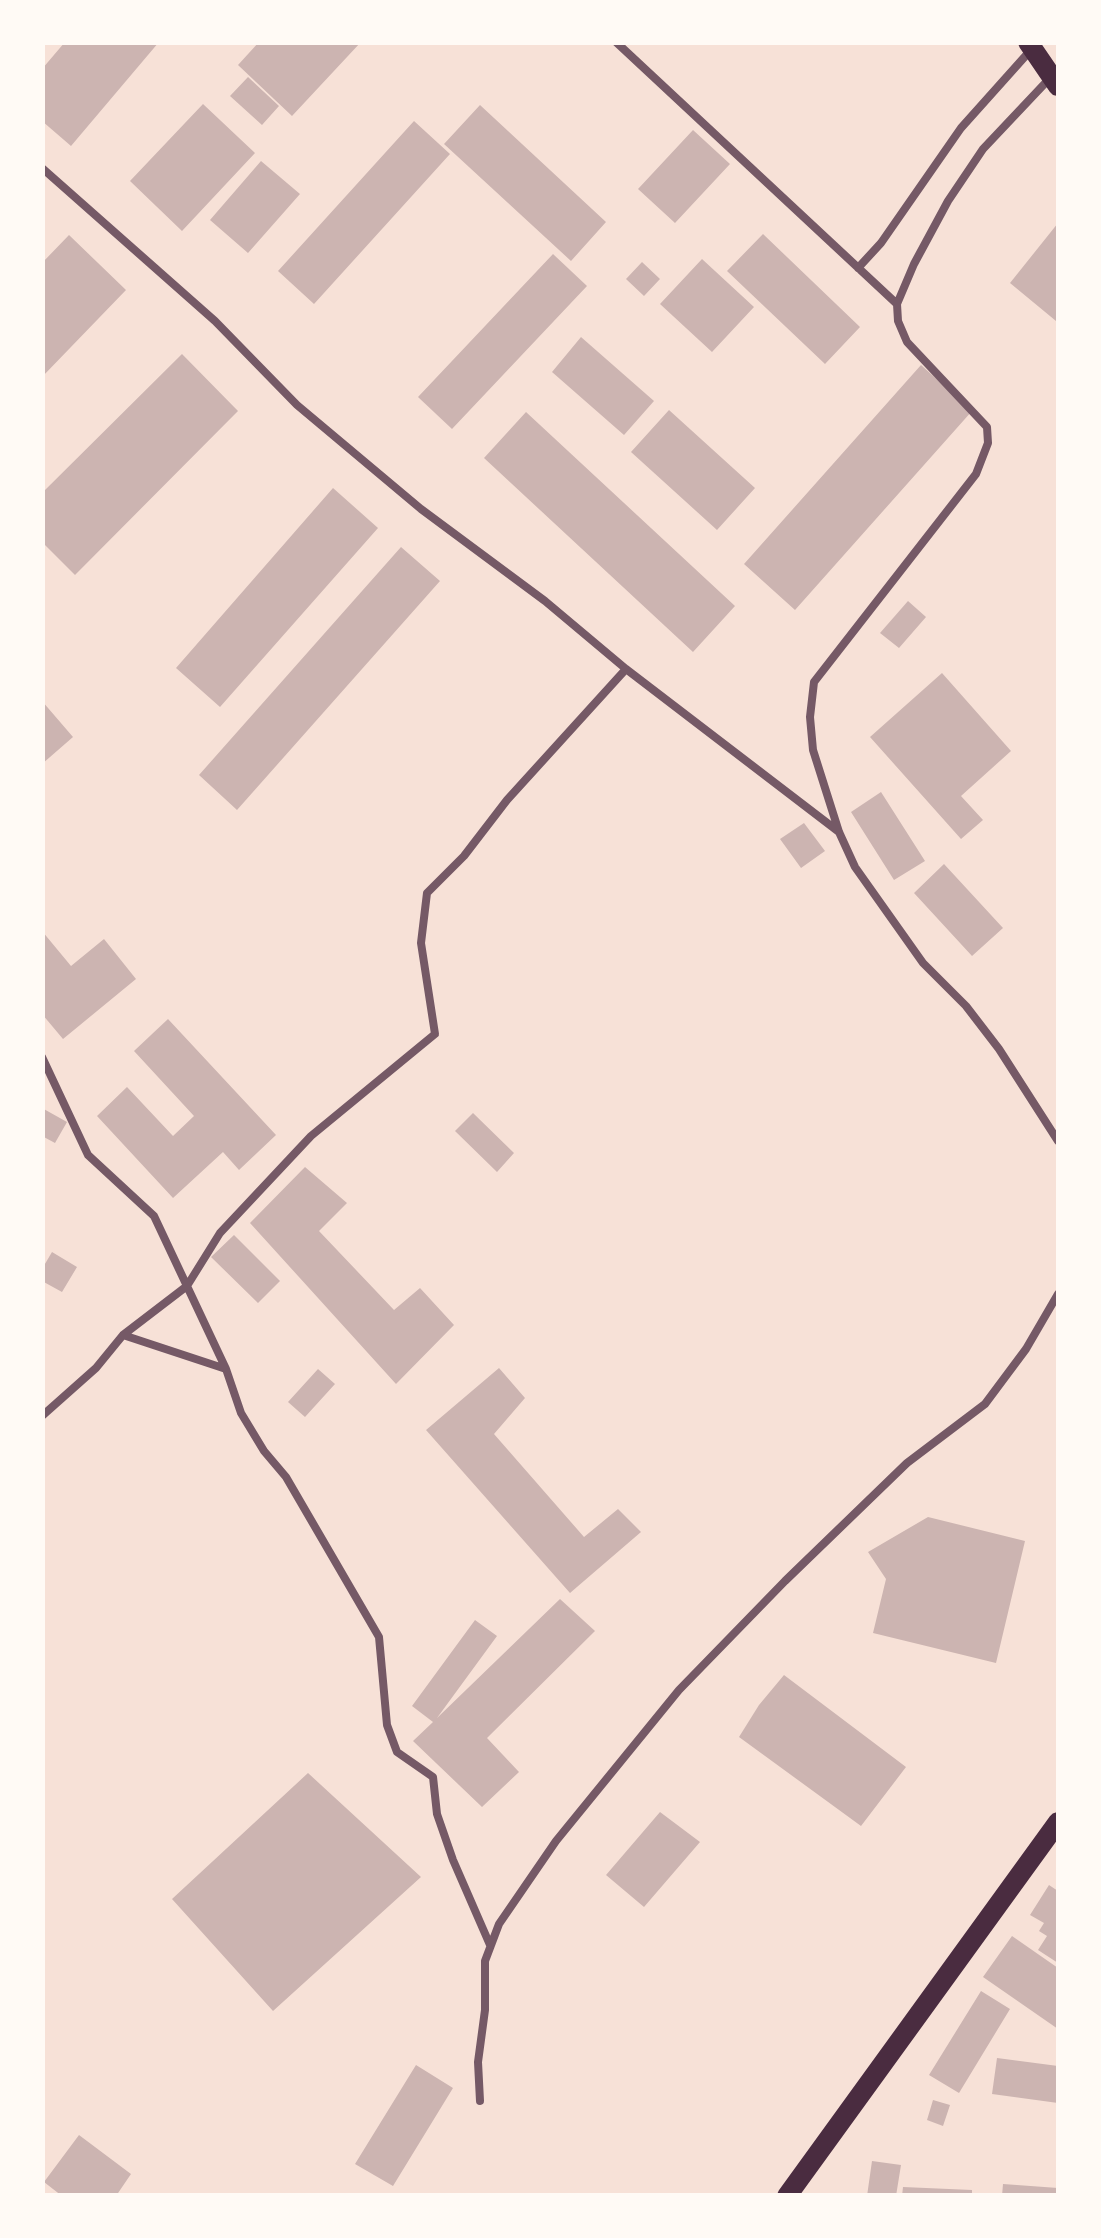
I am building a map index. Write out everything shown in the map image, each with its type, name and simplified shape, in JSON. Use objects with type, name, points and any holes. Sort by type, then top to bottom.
[{"type":"main road","points":[[1030,45],[1055,81]]},
{"type":"main road","points":[[787,2196],[1058,1822]]},
{"type":"lane","points":[[616,42],[898,304]]},
{"type":"lane","points":[[858,268],[882,243],[960,128],[1030,45]]},
{"type":"lane","points":[[1055,81],[983,149],[948,201],[914,264],[898,304],[898,321],[907,342],[987,427],[988,444],[976,474],[814,682],[810,717],[813,750],[839,832],[855,867],[924,963],[966,1006],[999,1050],[1058,1141]]},
{"type":"lane","points":[[42,168],[215,321],[297,406],[421,509],[545,601],[626,669],[839,832]]},
{"type":"lane","points":[[42,1416],[96,1368],[123,1335],[186,1286],[220,1233],[311,1136],[434,1034],[421,944],[427,893],[464,856],[508,800],[626,669]]},
{"type":"lane","points":[[42,1057],[88,1155],[154,1216],[226,1369],[242,1413],[264,1451],[286,1477],[379,1637],[388,1724],[397,1752],[432,1777],[442,1829],[490,1946]]},
{"type":"lane","points":[[480,2101],[478,2062],[485,2010],[484,1961],[498,1924],[556,1842],[679,1690],[907,1462],[985,1404],[1026,1350],[1058,1294]]},
{"type":"lane","points":[[123,1335],[226,1369]]},
{"type":"building","points":[[65,42],[159,42],[71,146],[42,121],[42,69]]},
{"type":"building","points":[[259,42],[361,42],[292,116],[238,65]]},
{"type":"building","points":[[248,77],[279,106],[262,125],[230,96]]},
{"type":"building","points":[[203,104],[255,153],[182,231],[130,181]]},
{"type":"building","points":[[480,105],[606,222],[571,261],[444,144]]},
{"type":"building","points":[[414,121],[450,154],[314,304],[278,271]]},
{"type":"building","points":[[693,130],[730,164],[675,223],[638,189]]},
{"type":"building","points":[[261,161],[300,194],[248,253],[210,220]]},
{"type":"building","points":[[1058,223],[1058,319],[1056,321],[1010,283]]},
{"type":"building","points":[[763,234],[860,327],[825,364],[727,271]]},
{"type":"building","points":[[69,235],[126,290],[42,377],[42,263]]},
{"type":"building","points":[[553,254],[587,286],[452,429],[418,397]]},
{"type":"building","points":[[702,259],[754,307],[712,352],[660,304]]},
{"type":"building","points":[[642,262],[660,279],[644,296],[626,279]]},
{"type":"building","points":[[581,337],[654,401],[624,435],[552,372]]},
{"type":"building","points":[[182,354],[238,411],[75,575],[42,542],[42,493]]},
{"type":"building","points":[[921,365],[972,411],[795,610],[744,564]]},
{"type":"building","points":[[669,410],[755,488],[717,530],[631,452]]},
{"type":"building","points":[[526,412],[735,606],[693,652],[484,458]]},
{"type":"building","points":[[333,488],[378,528],[220,707],[176,668]]},
{"type":"building","points":[[401,547],[440,581],[237,810],[199,775]]},
{"type":"building","points":[[908,601],[926,617],[899,648],[880,633]]},
{"type":"building","points":[[942,673],[1011,751],[961,796],[983,820],[961,839],[870,737]]},
{"type":"building","points":[[42,701],[73,737],[42,764]]},
{"type":"building","points":[[881,792],[925,861],[894,880],[851,812]]},
{"type":"building","points":[[804,823],[825,851],[801,868],[780,839]]},
{"type":"building","points":[[944,864],[1003,928],[972,956],[914,893]]},
{"type":"building","points":[[42,931],[71,966],[104,939],[136,979],[63,1039],[42,1014]]},
{"type":"building","points":[[168,1019],[276,1135],[239,1170],[223,1152],[173,1198],[97,1116],[127,1087],[173,1136],[194,1116],[134,1051]]},
{"type":"building","points":[[42,1108],[67,1122],[55,1143],[42,1136]]},
{"type":"building","points":[[473,1113],[514,1153],[497,1172],[455,1131]]},
{"type":"building","points":[[305,1167],[347,1203],[319,1231],[394,1310],[420,1288],[454,1325],[396,1384],[250,1223]]},
{"type":"building","points":[[234,1235],[280,1281],[258,1303],[211,1257]]},
{"type":"building","points":[[52,1252],[77,1267],[62,1292],[42,1281],[42,1269]]},
{"type":"building","points":[[499,1368],[525,1398],[494,1434],[584,1537],[618,1509],[641,1532],[570,1593],[426,1430]]},
{"type":"building","points":[[318,1369],[335,1384],[305,1417],[288,1402]]},
{"type":"building","points":[[928,1517],[1025,1541],[996,1663],[873,1633],[886,1579],[868,1552]]},
{"type":"building","points":[[560,1599],[595,1631],[487,1738],[519,1772],[482,1807],[413,1741],[433,1722],[412,1706],[475,1620],[497,1636],[437,1718]]},
{"type":"building","points":[[784,1675],[906,1767],[861,1826],[739,1737]]},
{"type":"building","points":[[308,1773],[421,1877],[273,2011],[172,1899]]},
{"type":"building","points":[[660,1812],[700,1842],[644,1907],[606,1875]]},
{"type":"building","points":[[1049,1885],[1058,1891],[1058,1963],[1038,1950],[1047,1936],[1039,1931],[1044,1923],[1030,1915]]},
{"type":"building","points":[[1012,1936],[1058,1968],[1058,2029],[983,1977]]},
{"type":"building","points":[[981,1991],[1010,2009],[959,2093],[929,2075]]},
{"type":"building","points":[[997,2058],[1058,2066],[1058,2103],[992,2094]]},
{"type":"building","points":[[416,2065],[453,2088],[393,2186],[355,2164]]},
{"type":"building","points":[[933,2100],[950,2105],[943,2126],[927,2120]]},
{"type":"building","points":[[79,2135],[131,2174],[116,2196],[62,2196],[44,2182]]},
{"type":"building","points":[[872,2161],[901,2165],[896,2196],[867,2196]]},
{"type":"building","points":[[1003,2184],[1058,2188],[1058,2196],[1002,2196]]},
{"type":"building","points":[[903,2187],[972,2190],[972,2196],[902,2196]]}]
